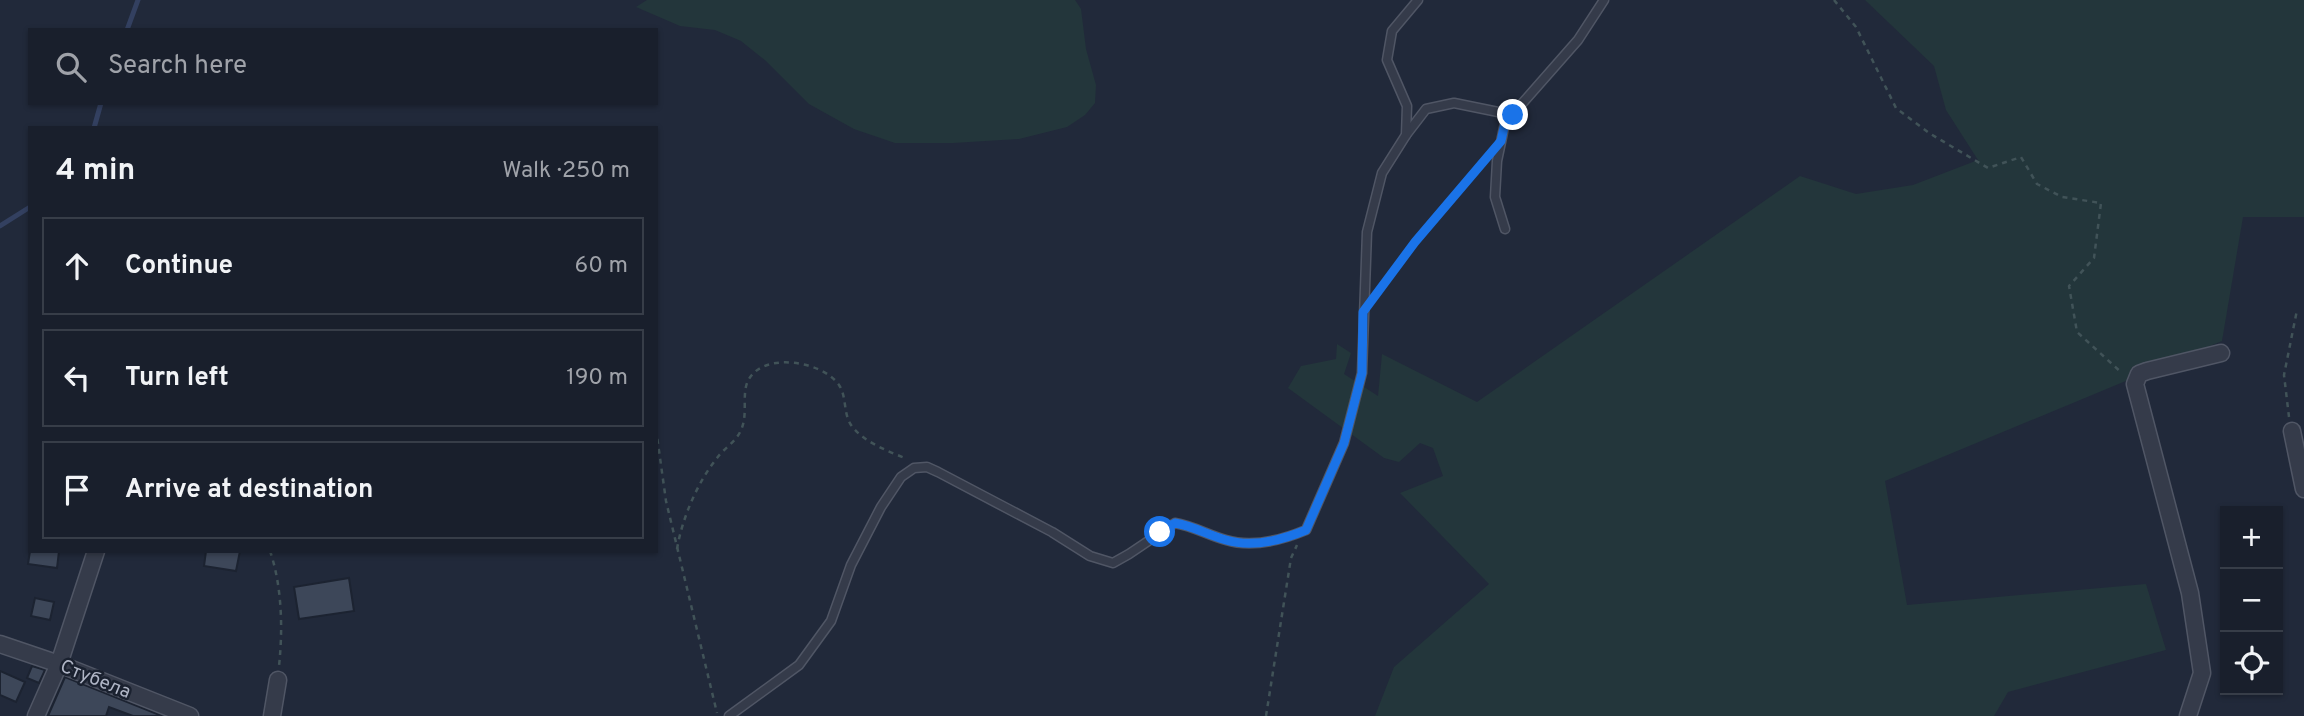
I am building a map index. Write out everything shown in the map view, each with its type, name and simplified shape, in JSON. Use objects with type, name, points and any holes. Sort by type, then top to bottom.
[{"type":"street","points":[[2188,716],[2202,673],[2190,593],[2135,384],[2139,374],[2147,371],[2221,353]]},
{"type":"street","points":[[2292,431],[2300,459],[2304,489]]},
{"type":"street","points":[[36,716],[59,663],[95,553]]},
{"type":"street","name":"Стубела","points":[[0,644],[59,663],[190,716]]},
{"type":"street","points":[[272,716],[278,680]]},
{"type":"lane","points":[[1406,135],[1407,106],[1387,60],[1392,31],[1418,0]]},
{"type":"lane","points":[[1505,229],[1495,197],[1497,160],[1505,123],[1578,40],[1604,0]]},
{"type":"lane","points":[[729,716],[799,665],[831,621],[850,565],[881,506],[901,477],[914,468],[927,467],[1052,532],[1090,556],[1113,563],[1175,523],[1228,541],[1251,543],[1284,539],[1306,530],[1344,443],[1362,373],[1367,232],[1382,173],[1426,109],[1454,103],[1513,115]]},
{"type":"path","points":[[1834,0],[1856,27],[1896,108],[1929,133],[1988,168],[2021,157],[2037,184],[2062,197],[2101,203],[2094,258],[2069,286],[2077,332],[2135,384]]},
{"type":"path","points":[[1363,312],[1415,242],[1501,141]]},
{"type":"path","points":[[2292,431],[2284,375],[2297,310]]},
{"type":"path","points":[[677,550],[680,527],[701,484],[718,456],[740,433],[746,406],[747,384],[760,369],[771,364],[800,364],[818,367],[827,372],[841,388],[851,425],[887,451],[927,467]]},
{"type":"path","points":[[658,443],[666,500],[718,716]]},
{"type":"path","points":[[1266,716],[1290,558],[1306,530]]},
{"type":"path","points":[[270,553],[279,602],[282,642],[278,680]]},
{"type":"green space","points":[[647,0],[1075,0],[1081,9],[1086,49],[1096,85],[1095,103],[1085,115],[1067,127],[1019,139],[895,143],[854,129],[809,104],[766,61],[741,41],[715,30],[680,26],[636,7]]},
{"type":"green space","points":[[1865,0],[2304,0],[2304,217],[2243,217],[2222,341],[1885,481],[1907,605],[2146,584],[2166,650],[2008,692],[1994,716],[1375,716],[1394,667],[1489,584],[1400,493],[1443,476],[1433,448],[1420,443],[1399,462],[1384,458],[1288,388],[1301,366],[1336,359],[1337,344],[1351,353],[1344,374],[1378,396],[1382,354],[1477,402],[1800,176],[1856,194],[1913,185],[1978,160],[1946,110],[1934,66]]},
{"type":"building","points":[[30,553],[59,553],[57,568],[28,564]]},
{"type":"building","points":[[206,553],[240,553],[236,571],[204,566]]},
{"type":"building","points":[[349,578],[354,611],[299,619],[294,587]]},
{"type":"building","points":[[35,598],[54,602],[50,620],[31,616]]},
{"type":"building","points":[[32,666],[45,670],[39,683],[27,678]]},
{"type":"building","points":[[0,671],[25,682],[16,702],[0,695]]},
{"type":"building","points":[[65,677],[162,716],[133,716],[109,707],[106,716],[48,716]]},
{"type":"waterway","points":[[128,28],[138,0]]},
{"type":"waterway","points":[[95,126],[100,105]]},
{"type":"waterway","points":[[0,226],[28,208]]},
{"type":"route","points":[[1160,532],[1175,523],[1228,541],[1251,543],[1284,539],[1306,530],[1344,443],[1362,373],[1363,312],[1460,186],[1501,141],[1505,123],[1513,115]]}]
